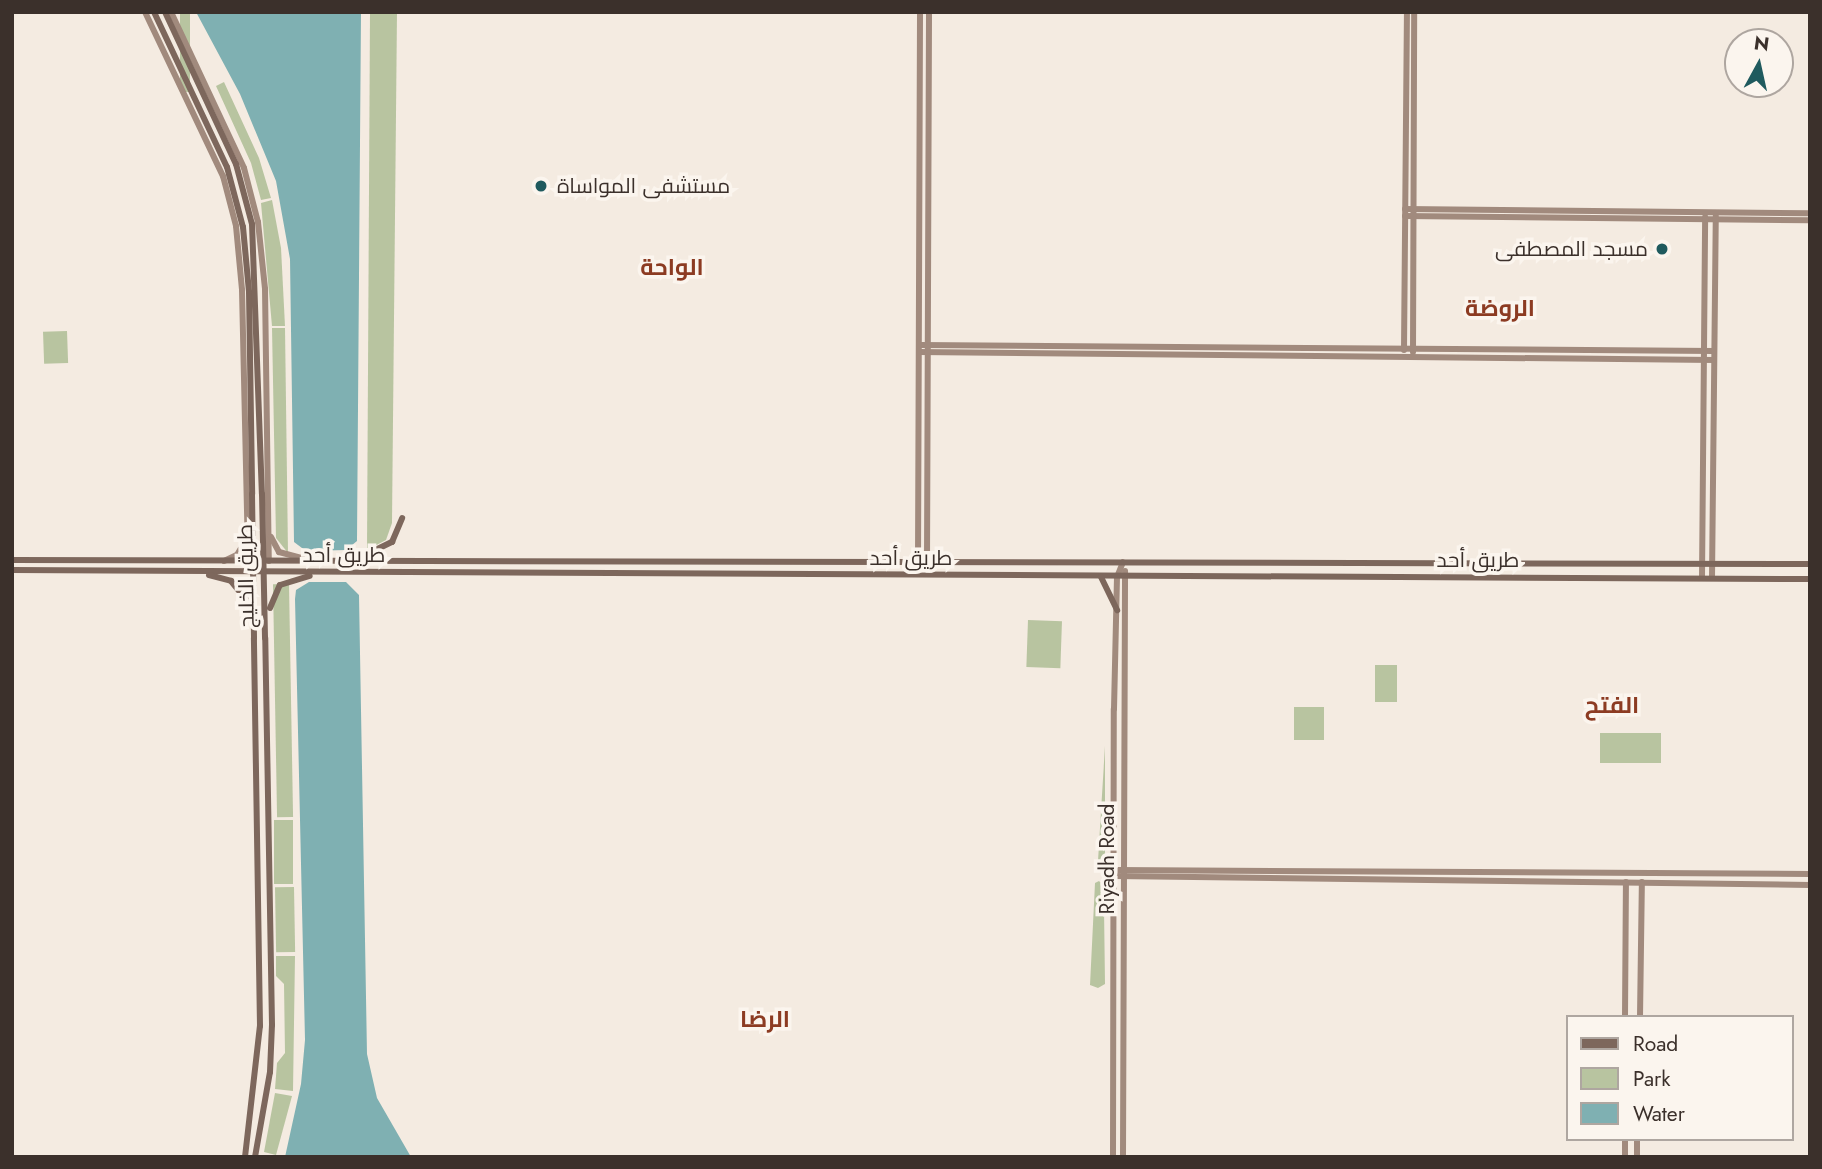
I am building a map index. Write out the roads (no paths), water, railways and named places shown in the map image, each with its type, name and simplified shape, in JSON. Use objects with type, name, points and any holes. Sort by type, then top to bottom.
[{"type":"main road","name":"طريق الخليج","points":[[155,12],[236,194],[247,257],[260,1026],[245,1157]]},
{"type":"main road","name":"طريق الخليج","points":[[165,12],[224,134],[245,191],[257,258],[272,1025],[270,1072],[255,1157]]},
{"type":"main road","points":[[348,561],[385,548],[395,538],[402,517]]},
{"type":"main road","name":"طريق أحد","points":[[12,560],[1810,564]]},
{"type":"main road","name":"طريق أحد","points":[[12,570],[1126,578],[1810,579]]},
{"type":"main road","points":[[200,571],[231,581],[248,602]]},
{"type":"main road","points":[[270,608],[280,585],[321,572]]},
{"type":"main road","points":[[1101,577],[1117,610]]},
{"type":"street","points":[[145,12],[229,193],[240,260],[247,561]]},
{"type":"street","points":[[171,12],[251,187],[263,258],[269,561]]},
{"type":"street","points":[[918,562],[920,12]]},
{"type":"street","points":[[928,562],[929,12]]},
{"type":"street","points":[[1404,357],[1407,12]]},
{"type":"street","points":[[1413,357],[1414,12]]},
{"type":"street","points":[[158,38],[174,52]]},
{"type":"street","points":[[1405,213],[1810,213]]},
{"type":"street","points":[[1702,578],[1705,215]]},
{"type":"street","points":[[1716,215],[1810,220]]},
{"type":"street","points":[[1712,578],[1716,215]]},
{"type":"street","points":[[258,303],[265,317]]},
{"type":"street","points":[[929,348],[1714,360]]},
{"type":"street","points":[[919,349],[1413,348],[1714,351]]},
{"type":"street","points":[[249,350],[244,373],[250,385]]},
{"type":"street","points":[[247,529],[251,545],[258,550],[266,546],[269,532]]},
{"type":"street","points":[[223,561],[243,548],[247,529]]},
{"type":"street","points":[[269,532],[279,552],[310,561]]},
{"type":"street","points":[[1113,1157],[1117,610],[1118,577],[1123,562]]},
{"type":"street","name":"Riyadh Road","points":[[1123,562],[1126,578],[1123,1157]]},
{"type":"street","points":[[1115,873],[1810,885]]},
{"type":"street","points":[[1125,874],[1810,874]]},
{"type":"street","points":[[1625,1015],[1626,882]]},
{"type":"street","points":[[1640,1015],[1642,882]]},
{"type":"water","points":[[196,12],[361,12],[357,541],[346,550],[306,551],[294,542],[290,259],[276,181],[240,94]]},
{"type":"water","points":[[309,582],[346,582],[359,595],[367,1054],[377,1098],[411,1157],[285,1157],[301,1084],[305,1040],[295,599],[296,590]]},
{"type":"place","name":"مستشفى المواساة","points":[[541,186]]},
{"type":"place","name":"مسجد المصطفى","points":[[1662,249]]},
{"type":"district","name":"الواحة","points":[[672,267]]},
{"type":"district","name":"الروضة","points":[[1500,308]]},
{"type":"district","name":"الفتح","points":[[1612,705]]},
{"type":"district","name":"الرضا","points":[[765,1019]]}]
